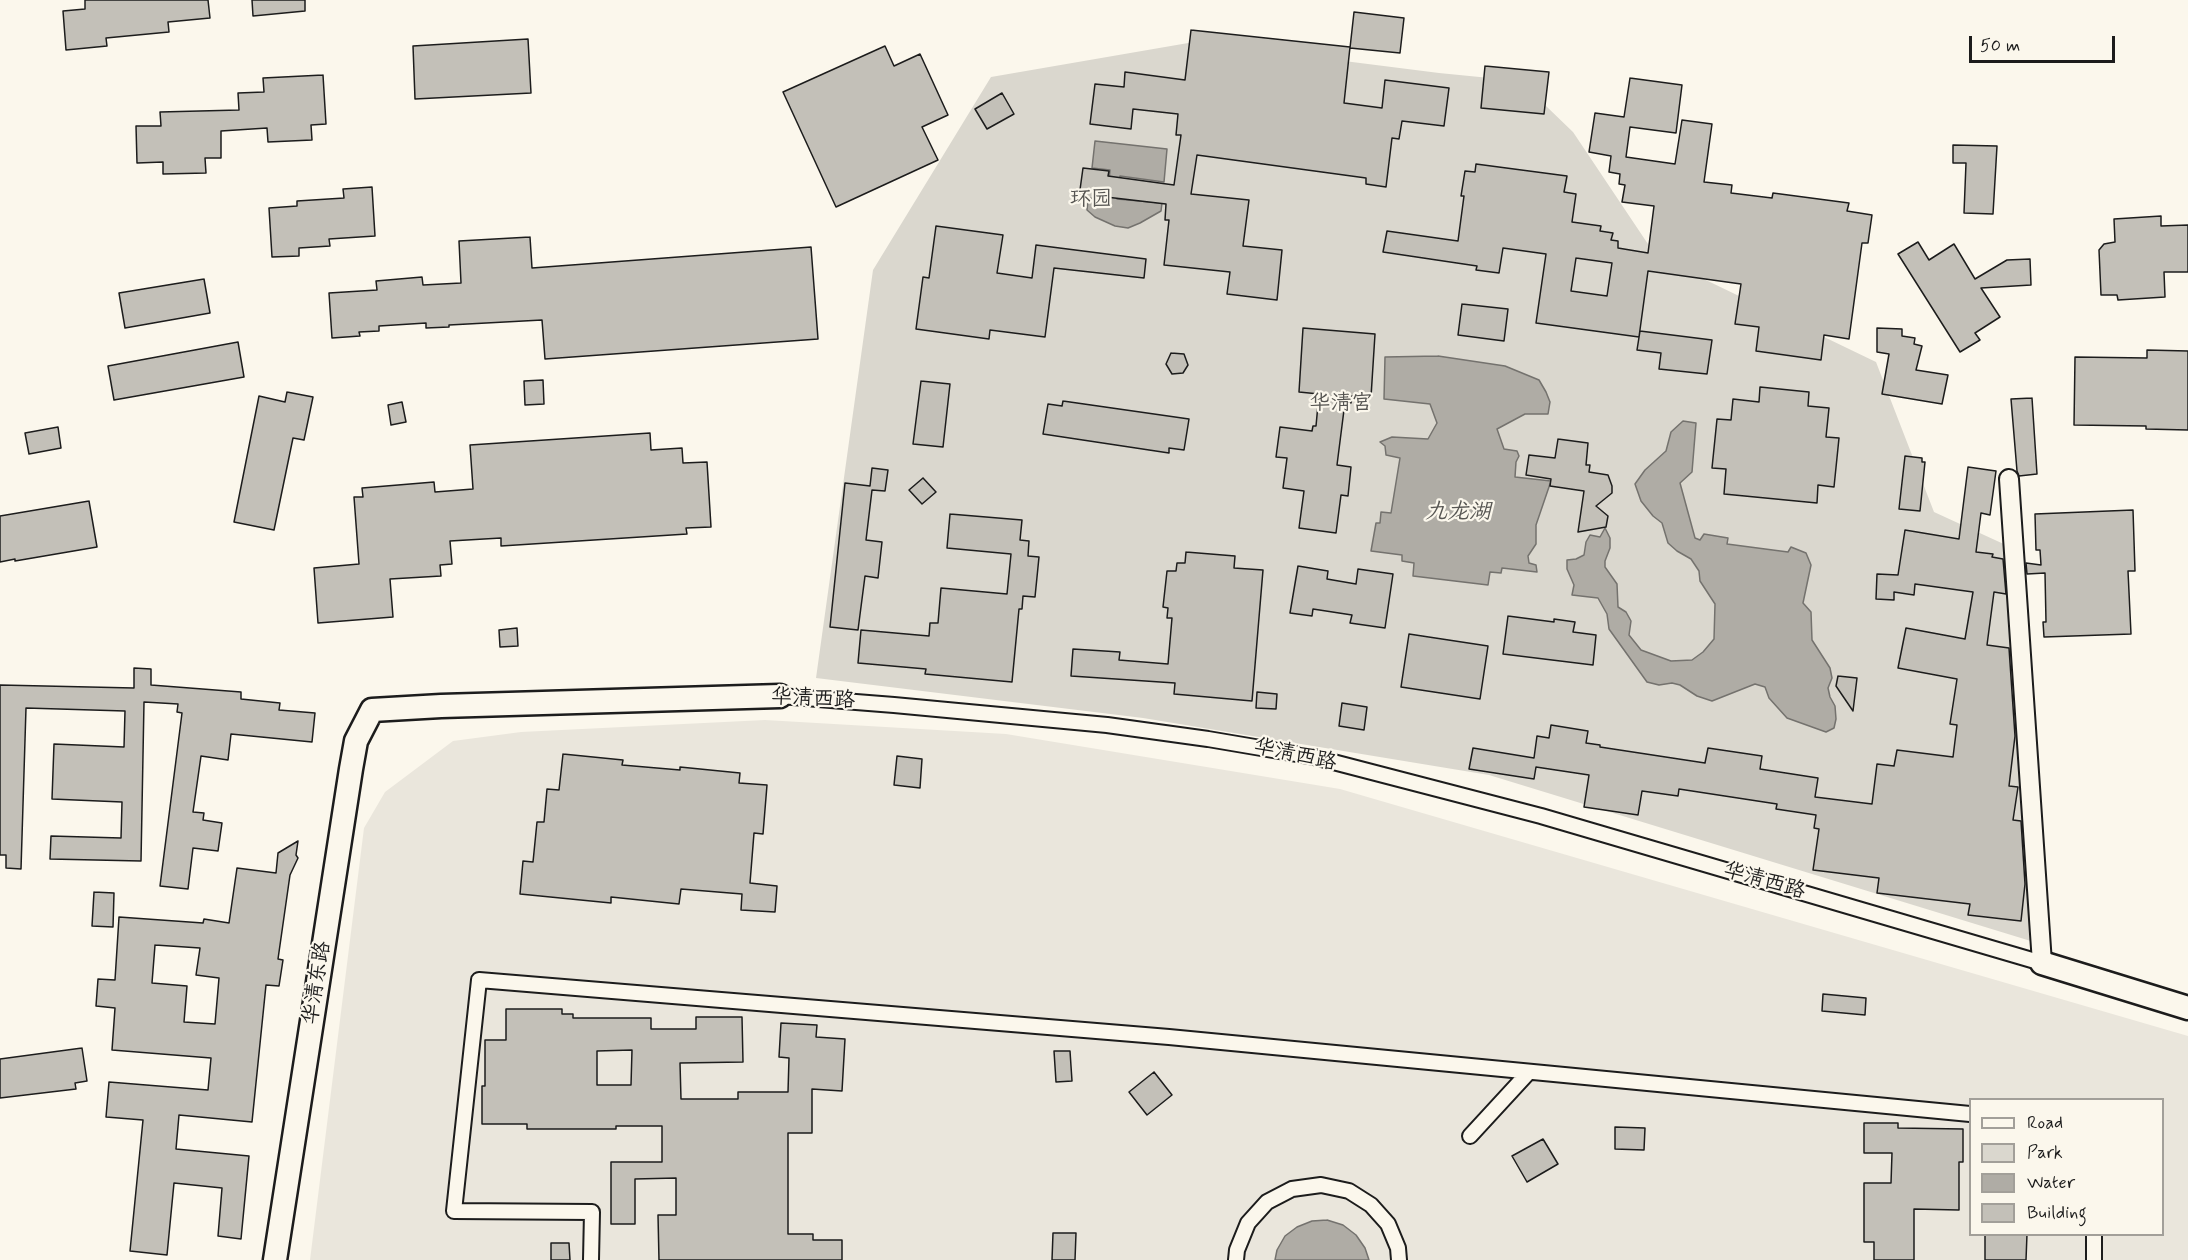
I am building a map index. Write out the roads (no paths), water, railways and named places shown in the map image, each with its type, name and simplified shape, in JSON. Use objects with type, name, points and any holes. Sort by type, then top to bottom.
[{"type":"street","points":[[2009,479],[2042,963]]},
{"type":"street","name":"华清西路","points":[[372,710],[780,696],[1107,725],[1208,739],[1314,757],[1541,816],[2188,1008]]},
{"type":"street","name":"华清东路","points":[[275,1260],[356,741],[372,710]]},
{"type":"street","points":[[591,1260],[592,1212],[454,1211],[479,980],[1169,1037],[1969,1114]]},
{"type":"street","points":[[1470,1136],[1528,1073]]},
{"type":"street","points":[[1236,1260],[1237,1250],[1248,1224],[1267,1202],[1292,1189],[1321,1185],[1348,1191],[1371,1205],[1388,1224],[1398,1248],[1399,1260]]},
{"type":"street","points":[[2094,1236],[2094,1260]]},
{"type":"water","points":[[1095,141],[1167,149],[1164,182],[1120,176],[1117,199],[1162,203],[1161,211],[1128,228],[1115,226],[1095,217],[1087,210],[1088,200],[1107,201],[1110,170],[1092,168]]},
{"type":"water","name":"九龙湖","points":[[1438,356],[1505,366],[1539,380],[1546,392],[1550,402],[1548,414],[1525,414],[1497,429],[1504,449],[1517,451],[1519,456],[1516,462],[1515,477],[1551,481],[1536,525],[1536,544],[1528,556],[1529,563],[1536,565],[1537,572],[1502,568],[1501,573],[1490,572],[1488,585],[1413,576],[1414,563],[1402,561],[1402,555],[1371,551],[1376,523],[1380,523],[1381,512],[1391,513],[1400,458],[1386,455],[1385,446],[1380,442],[1392,437],[1428,439],[1437,423],[1430,404],[1384,399],[1385,357]]},
{"type":"water","points":[[1683,421],[1696,423],[1692,472],[1680,483],[1695,538],[1700,540],[1704,534],[1728,538],[1727,544],[1788,552],[1791,547],[1806,553],[1811,565],[1803,603],[1811,612],[1812,640],[1830,668],[1832,678],[1828,688],[1835,706],[1836,719],[1834,728],[1826,732],[1787,718],[1769,698],[1765,687],[1755,684],[1712,701],[1697,696],[1680,685],[1672,683],[1659,685],[1647,682],[1609,629],[1607,614],[1598,598],[1572,595],[1574,585],[1567,569],[1567,560],[1584,555],[1586,542],[1590,535],[1600,537],[1605,528],[1610,538],[1610,548],[1605,567],[1617,584],[1618,607],[1626,612],[1631,621],[1629,635],[1641,650],[1671,661],[1692,660],[1703,652],[1714,639],[1715,604],[1700,581],[1699,571],[1691,559],[1668,543],[1662,523],[1641,501],[1635,484],[1645,470],[1666,451],[1671,432]]},
{"type":"water","points":[[1327,1220],[1343,1225],[1356,1235],[1365,1248],[1369,1260],[1275,1260],[1277,1250],[1285,1236],[1297,1227],[1312,1221]]},
{"type":"park label","name":"环园","points":[[1091,201]]},
{"type":"park label","name":"华清宫","points":[[1341,405]]}]
